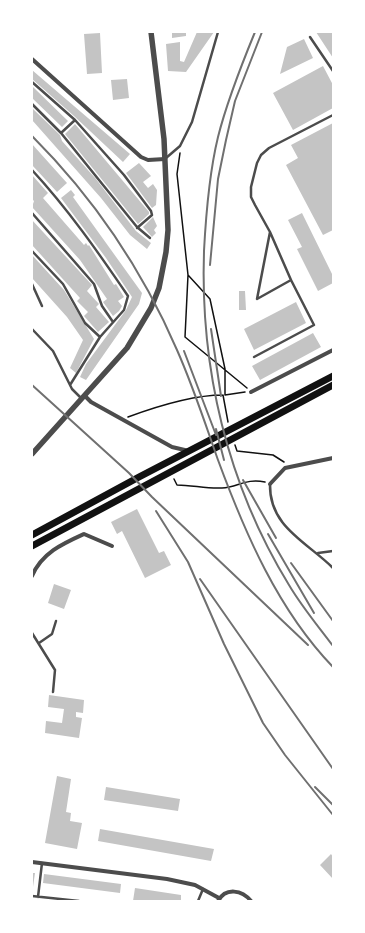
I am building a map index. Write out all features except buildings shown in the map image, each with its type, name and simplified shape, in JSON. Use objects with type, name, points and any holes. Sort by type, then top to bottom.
[{"type":"main road","points":[[32,535],[333,376]]},
{"type":"main road","points":[[32,546],[333,385]]},
{"type":"street","points":[[32,454],[84,398],[127,348],[151,308],[158,288],[166,252],[168,230],[164,138],[151,32]]},
{"type":"street","points":[[32,60],[141,157],[148,160],[165,159]]},
{"type":"street","points":[[251,392],[333,350]]},
{"type":"street","points":[[84,398],[172,447],[189,451]]},
{"type":"street","points":[[270,484],[279,473],[290,467],[333,458]]},
{"type":"street","points":[[32,576],[41,561],[49,554],[61,545],[84,534],[112,546]]},
{"type":"street","points":[[32,862],[167,879],[195,885],[218,899],[224,894],[236,891],[247,896],[251,901]]},
{"type":"lane","points":[[165,159],[180,146],[192,122],[218,32]]},
{"type":"lane","points":[[310,37],[333,71]]},
{"type":"lane","points":[[32,82],[75,120],[124,175],[151,211],[152,215],[137,228]]},
{"type":"lane","points":[[32,104],[61,133],[137,228],[150,238]]},
{"type":"lane","points":[[254,356],[314,325],[291,280],[270,232],[251,197],[251,187],[261,155],[269,148],[333,115]]},
{"type":"lane","points":[[61,133],[75,120]]},
{"type":"lane","points":[[32,170],[50,189],[90,241],[128,296],[124,310],[100,337],[70,385]]},
{"type":"lane","points":[[32,213],[94,284],[102,306],[113,322]]},
{"type":"lane","points":[[270,232],[257,299],[291,280]]},
{"type":"lane","points":[[32,251],[63,284],[86,323],[100,337]]},
{"type":"lane","points":[[32,284],[42,306]]},
{"type":"lane","points":[[32,329],[53,351],[70,385],[84,398]]},
{"type":"lane","points":[[270,484],[272,505],[280,520],[290,533],[318,553],[333,568]]},
{"type":"lane","points":[[318,553],[333,551]]},
{"type":"lane","points":[[39,643],[52,634],[56,621]]},
{"type":"lane","points":[[32,633],[55,670],[53,692]]},
{"type":"lane","points":[[38,897],[42,863]]},
{"type":"lane","points":[[198,901],[203,889]]},
{"type":"lane","points":[[32,896],[79,901]]},
{"type":"path","points":[[180,146],[177,174],[188,275],[186,337],[251,392]]},
{"type":"path","points":[[188,275],[210,299],[225,369],[224,395],[226,413]]},
{"type":"path","points":[[122,419],[165,406],[212,395],[251,392]]},
{"type":"path","points":[[237,451],[273,455],[290,467]]},
{"type":"path","points":[[172,476],[177,486],[222,488],[255,480],[270,484]]},
{"type":"railway","points":[[255,32],[226,110],[212,165],[204,251],[204,295],[207,338],[213,381],[222,424],[234,466],[249,507],[267,546],[289,585],[333,646]]},
{"type":"railway","points":[[210,265],[218,179],[226,140],[235,101],[262,32]]},
{"type":"railway","points":[[32,136],[76,184],[96,210],[115,236],[148,291],[183,364],[228,488],[265,570],[296,621],[313,645],[333,667]]},
{"type":"railway","points":[[211,329],[221,396]]},
{"type":"railway","points":[[184,351],[216,435]]},
{"type":"railway","points":[[32,385],[129,473],[152,497],[308,645]]},
{"type":"railway","points":[[216,429],[224,460]]},
{"type":"railway","points":[[243,480],[276,538]]},
{"type":"railway","points":[[156,511],[188,562],[224,644],[263,723],[285,755],[333,815]]},
{"type":"railway","points":[[268,534],[314,613]]},
{"type":"railway","points":[[291,563],[333,621]]},
{"type":"railway","points":[[200,579],[333,769]]},
{"type":"railway","points":[[315,787],[333,805]]}]
